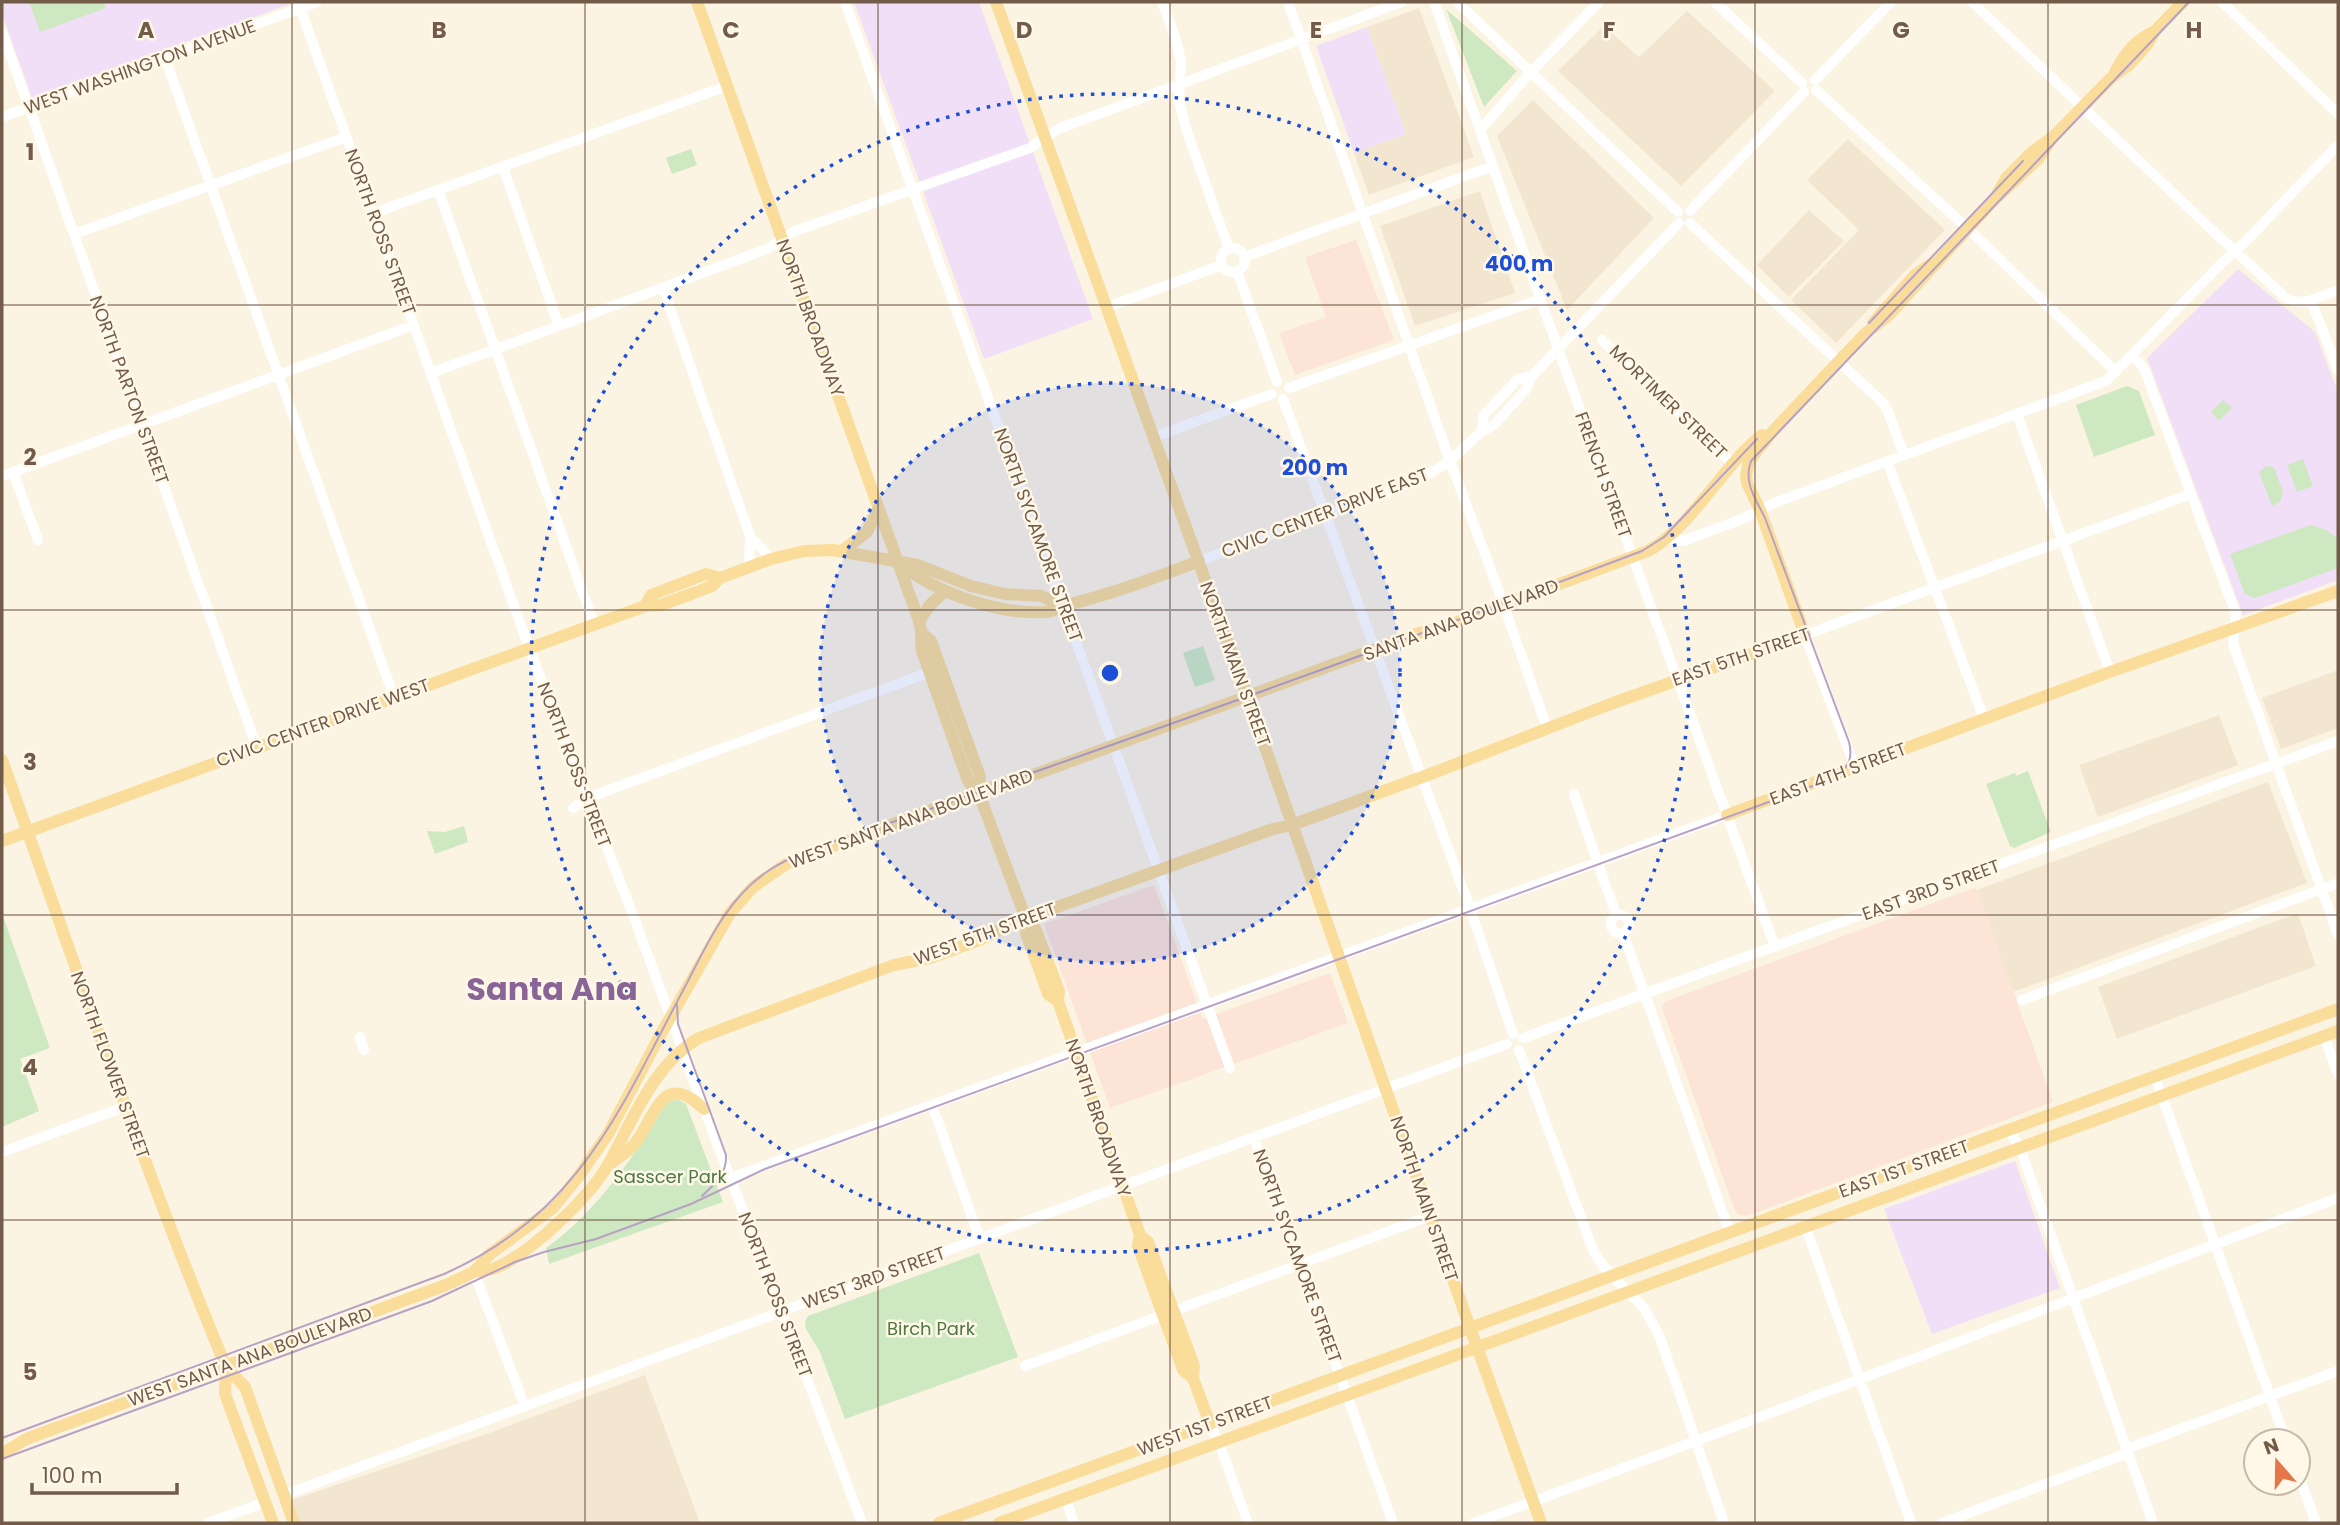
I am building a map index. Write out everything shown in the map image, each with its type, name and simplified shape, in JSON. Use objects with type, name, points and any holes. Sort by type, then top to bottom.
[{"type":"main road","name":"NORTH BROADWAY","points":[[697,2],[921,627],[931,641],[980,777],[979,794]]},
{"type":"main road","name":"NORTH MAIN STREET","points":[[997,2],[1541,1523]]},
{"type":"main road","points":[[1668,538],[1760,436],[1774,430],[1866,333],[1879,313],[1915,275],[1940,258],[1993,201],[2032,166],[2053,137],[2111,78],[2124,56],[2140,38],[2155,31],[2183,2]]},
{"type":"main road","name":"MORTIMER STREET","points":[[1774,430],[1749,461],[1747,483],[1760,510],[1805,635]]},
{"type":"main road","points":[[842,550],[866,533],[879,510]]},
{"type":"main road","name":"SANTA ANA BOULEVARD","points":[[1289,681],[1632,557],[1668,538]]},
{"type":"main road","name":"CIVIC CENTER DRIVE WEST","points":[[2,841],[594,624],[648,600],[661,605],[712,586],[720,578],[749,567],[804,551],[842,550],[918,565],[971,586],[1005,594],[1041,596],[1064,606]]},
{"type":"main road","name":"CIVIC CENTER DRIVE WEST","points":[[898,563],[919,579],[968,600],[1008,609],[1048,613],[1064,606],[1103,597],[1199,561]]},
{"type":"main road","points":[[921,627],[930,605],[946,591]]},
{"type":"main road","name":"EAST 4TH STREET","points":[[1727,815],[2110,672],[2338,591]]},
{"type":"main road","name":"NORTH BROADWAY","points":[[921,627],[920,643],[968,781],[979,794],[1026,919],[1036,930],[1045,953],[1059,991],[1058,1001],[1075,1052],[1140,1235],[1148,1242],[1168,1314],[1194,1366],[1193,1378],[1210,1424]]},
{"type":"main road","name":"EAST 5TH STREET","points":[[1292,825],[1677,680],[1805,635]]},
{"type":"main road","name":"WEST SANTA ANA BOULEVARD","points":[[474,1272],[490,1254],[552,1208],[578,1177],[608,1134],[730,913],[752,887],[772,871],[813,852],[1289,681]]},
{"type":"main road","name":"NORTH FLOWER STREET","points":[[2,760],[124,1107],[226,1367],[244,1387],[294,1523]]},
{"type":"main road","name":"WEST 5TH STREET","points":[[682,1049],[699,1038],[894,965],[930,958],[1158,870],[1273,829],[1292,825]]},
{"type":"main road","name":"EAST 1ST STREET","points":[[1470,1328],[2338,1009]]},
{"type":"main road","name":"EAST 1ST STREET","points":[[1477,1348],[2338,1031]]},
{"type":"main road","name":"WEST SANTA ANA BOULEVARD","points":[[2,1443],[26,1439],[446,1285],[474,1272],[495,1269],[538,1240],[573,1207],[608,1165],[654,1083],[682,1049]]},
{"type":"main road","points":[[608,1165],[628,1151],[658,1103],[667,1096],[678,1093],[692,1097],[704,1109]]},
{"type":"main road","name":"WEST 1ST STREET","points":[[939,1523],[1470,1328]]},
{"type":"main road","name":"WEST 1ST STREET","points":[[999,1523],[1477,1348]]},
{"type":"main road","name":"NORTH FLOWER STREET","points":[[226,1367],[225,1394],[273,1523]]},
{"type":"main road","name":"WEST SANTA ANA BOULEVARD","points":[[2,1454],[26,1439]]},
{"type":"street","name":"WEST WASHINGTON AVENUE","points":[[2,117],[165,58],[299,5],[317,2]]},
{"type":"street","name":"NORTH SYCAMORE STREET","points":[[845,2],[1230,1068]]},
{"type":"street","points":[[1162,2],[1181,61],[1179,100],[1186,129],[1229,249]]},
{"type":"street","points":[[1287,2],[1548,728]]},
{"type":"street","points":[[431,373],[767,250],[795,230],[1030,148],[1058,130],[1402,2]]},
{"type":"street","name":"FRENCH STREET","points":[[1434,2],[1632,557],[1775,947]]},
{"type":"street","points":[[1457,2],[1678,212]]},
{"type":"street","points":[[1480,130],[1531,72],[1599,2]]},
{"type":"street","points":[[1715,2],[1803,88]]},
{"type":"street","points":[[1816,85],[1891,2]]},
{"type":"street","points":[[1972,2],[2286,298],[2297,303],[2338,290]]},
{"type":"street","points":[[2222,2],[2338,114]]},
{"type":"street","name":"NORTH ROSS STREET","points":[[299,5],[529,648],[862,1523]]},
{"type":"street","name":"NORTH PARTON STREET","points":[[2,32],[257,748]]},
{"type":"street","points":[[165,58],[394,697]]},
{"type":"street","points":[[1690,211],[1803,88],[1806,79],[1816,85],[2116,372]]},
{"type":"street","points":[[374,213],[727,86]]},
{"type":"street","points":[[74,234],[346,137]]},
{"type":"street","points":[[1668,538],[1683,541],[1887,461],[2104,382],[2132,357],[2338,145]]},
{"type":"street","points":[[1244,257],[1493,166]]},
{"type":"street","points":[[503,167],[559,326]]},
{"type":"street","points":[[438,190],[594,624]]},
{"type":"street","points":[[1690,211],[1684,209],[1678,212],[1676,218],[1838,362],[1887,410],[1904,455]]},
{"type":"street","points":[[1684,223],[1692,217],[1690,211]]},
{"type":"street","name":"CIVIC CENTER DRIVE EAST","points":[[1199,561],[1396,489],[1450,461],[1481,432],[1494,425],[1528,388],[1532,376],[1684,223]]},
{"type":"street","points":[[1229,249],[1240,250],[1244,257],[1243,267],[1237,271],[1227,270],[1222,265],[1222,257],[1229,249]]},
{"type":"street","points":[[1105,307],[1222,265]]},
{"type":"street","points":[[1237,271],[1277,382]]},
{"type":"street","points":[[663,288],[750,536],[749,567]]},
{"type":"street","points":[[1289,388],[1541,299]]},
{"type":"street","points":[[2311,300],[2338,370]]},
{"type":"street","points":[[2,476],[414,325]]},
{"type":"street","name":"MORTIMER STREET","points":[[1602,340],[1733,464]]},
{"type":"street","points":[[2132,357],[2145,371],[2236,614],[2233,644],[2338,935]]},
{"type":"street","points":[[1277,382],[1283,382],[1289,388],[1289,394],[1283,399],[1272,394],[1273,386],[1277,382]]},
{"type":"street","points":[[1153,437],[1272,394]]},
{"type":"street","points":[[1283,399],[1421,778],[1518,1036],[1524,1045],[1519,1051]]},
{"type":"street","points":[[2017,414],[2110,672]]},
{"type":"street","points":[[1887,461],[1984,719]]},
{"type":"street","points":[[13,472],[38,540]]},
{"type":"street","name":"EAST 5TH STREET","points":[[1805,635],[2191,494]]},
{"type":"street","points":[[750,536],[771,559]]},
{"type":"street","name":"MORTIMER STREET","points":[[1805,635],[1855,767]]},
{"type":"street","points":[[573,808],[587,798],[930,672]]},
{"type":"street","name":"EAST 3RD STREET","points":[[1518,1036],[1645,994],[2338,741]]},
{"type":"street","points":[[1574,794],[1616,915],[1623,915],[1628,919],[1629,926],[1623,933],[1730,1233]]},
{"type":"street","name":"EAST 4TH STREET","points":[[731,1178],[1727,815]]},
{"type":"street","points":[[2022,1000],[2338,883]]},
{"type":"street","points":[[1518,1036],[1508,1037],[1507,1044],[1513,1051],[1519,1051]]},
{"type":"street","points":[[2325,1036],[2338,1074]]},
{"type":"street","points":[[360,1037],[364,1050]]},
{"type":"street","points":[[1385,1089],[1507,1044]]},
{"type":"street","points":[[1519,1051],[1589,1242],[1603,1266],[1644,1308],[1660,1337],[1724,1523]]},
{"type":"street","points":[[2155,1077],[2281,1427]]},
{"type":"street","name":"WEST 3RD STREET","points":[[284,1495],[1385,1089]]},
{"type":"street","points":[[932,1105],[980,1239]]},
{"type":"street","points":[[2,1152],[124,1107]]},
{"type":"street","points":[[2009,1130],[2020,1149],[2153,1523]]},
{"type":"street","name":"NORTH SYCAMORE STREET","points":[[1254,1137],[1393,1523]]},
{"type":"street","points":[[1474,1523],[2338,1198]]},
{"type":"street","points":[[1025,1366],[1430,1216]]},
{"type":"street","points":[[1806,1228],[1911,1523]]},
{"type":"street","points":[[474,1272],[525,1407]]},
{"type":"street","points":[[1941,1523],[2338,1371]]},
{"type":"street","points":[[1210,1424],[1248,1523]]},
{"type":"street","points":[[2307,1497],[2316,1523]]},
{"type":"street","points":[[1066,1499],[1074,1523]]},
{"type":"street","points":[[208,1523],[265,1502]]},
{"type":"shaded area","points":[[2,2],[293,3],[32,98],[2,14]]},
{"type":"shaded area","points":[[854,2],[979,2],[1093,319],[984,359]]},
{"type":"shaded area","points":[[1419,8],[1474,157],[1369,195],[1354,153],[1406,134],[1367,27]]},
{"type":"shaded area","points":[[1687,11],[1775,91],[1681,186],[1558,71],[1604,26],[1639,57]]},
{"type":"shaded area","points":[[1367,27],[1406,134],[1354,153],[1316,46]]},
{"type":"shaded area","points":[[1533,100],[1654,218],[1567,310],[1497,136]]},
{"type":"shaded area","points":[[1848,139],[1945,230],[1836,343],[1791,300],[1859,230],[1807,180]]},
{"type":"shaded area","points":[[1480,191],[1515,293],[1415,326],[1380,226]]},
{"type":"shaded area","points":[[1809,210],[1844,241],[1789,297],[1757,265]]},
{"type":"shaded area","points":[[1356,240],[1394,340],[1295,375],[1279,333],[1326,317],[1305,257]]},
{"type":"shaded area","points":[[2238,269],[2315,332],[2338,392],[2338,580],[2243,615],[2147,358]]},
{"type":"shaded area","points":[[2338,670],[2338,728],[2281,749],[2262,698]]},
{"type":"shaded area","points":[[2219,715],[2238,765],[2098,817],[2079,765]]},
{"type":"shaded area","points":[[2268,782],[2307,883],[2013,992],[1977,890]]},
{"type":"shaded area","points":[[1154,885],[1203,1019],[1330,973],[1348,1023],[1110,1108],[1044,924]]},
{"type":"shaded area","points":[[1974,888],[1977,890],[2053,1102],[1747,1216],[1739,1215],[1735,1211],[1662,1008],[1663,1004]]},
{"type":"shaded area","points":[[2298,913],[2316,966],[2117,1039],[2098,987]]},
{"type":"shaded area","points":[[2015,1161],[2060,1288],[1932,1334],[1884,1209]]},
{"type":"shaded area","points":[[645,1375],[700,1523],[300,1523],[292,1500],[492,1432]]},
{"type":"green space","points":[[29,2],[104,2],[106,8],[40,32]]},
{"type":"green space","points":[[1446,9],[1517,71],[1484,107]]},
{"type":"green space","points":[[691,149],[697,165],[672,174],[666,158]]},
{"type":"green space","points":[[2127,386],[2139,391],[2155,435],[2094,457],[2076,405]]},
{"type":"green space","points":[[2223,400],[2232,408],[2219,421],[2211,412]]},
{"type":"green space","points":[[2303,459],[2313,486],[2297,492],[2287,465]]},
{"type":"green space","points":[[2266,466],[2274,467],[2283,492],[2280,502],[2272,506],[2259,472]]},
{"type":"green space","points":[[2310,525],[2327,530],[2334,536],[2338,535],[2338,568],[2255,598],[2245,594],[2230,554]]},
{"type":"green space","points":[[1203,646],[1215,680],[1195,687],[1183,653]]},
{"type":"green space","points":[[2028,771],[2051,832],[2014,848],[2010,846],[1986,784]]},
{"type":"green space","points":[[464,826],[468,842],[435,854],[427,831],[445,832]]},
{"type":"green space","points":[[4,919],[50,1048],[20,1059],[39,1111],[2,1127],[2,920]]},
{"type":"green space","name":"Sasscer Park","points":[[677,1099],[686,1104],[723,1202],[549,1264],[546,1248],[565,1234],[598,1200],[628,1162],[667,1102]]},
{"type":"green space","name":"Birch Park","points":[[979,1253],[1018,1357],[845,1419],[820,1352],[806,1329],[808,1316]]},
{"type":"tram line","points":[[2,1459],[432,1301],[515,1262],[596,1239],[691,1204],[765,1169],[1837,777],[1849,761],[1849,742],[1765,518],[1752,491],[1749,477],[1751,461],[2189,2]]},
{"type":"tram line","points":[[1869,323],[2023,161]]},
{"type":"tram line","points":[[2,1438],[444,1274],[491,1249],[530,1221],[564,1188],[617,1113],[711,937],[730,907],[754,882],[780,864],[817,848],[1260,692],[1642,551],[1664,537],[1757,439]]},
{"type":"tram line","points":[[677,1004],[678,1024],[726,1155],[725,1168],[716,1183],[702,1196]]},
{"type":"district","name":"Santa Ana","points":[[552,989]]}]
